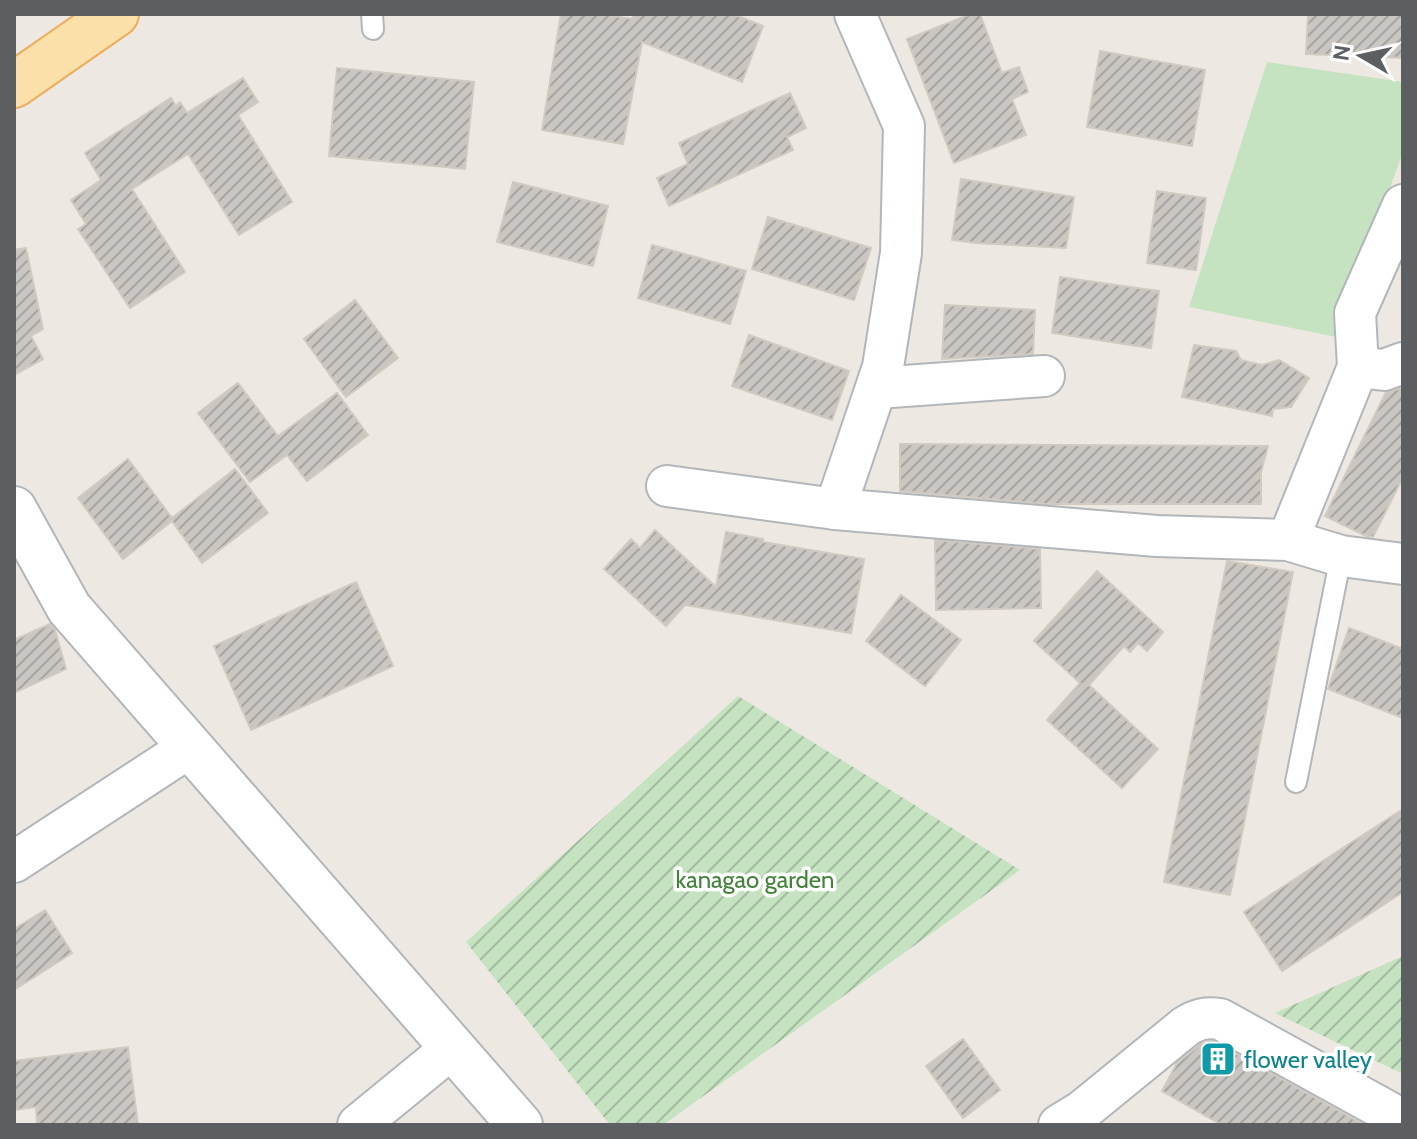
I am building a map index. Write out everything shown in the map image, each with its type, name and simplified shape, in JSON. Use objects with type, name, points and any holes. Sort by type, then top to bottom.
[{"type":"main road","points":[[14,85],[116,14]]},
{"type":"street","points":[[835,509],[883,367],[901,253],[904,126],[855,14]]},
{"type":"street","points":[[1288,540],[1358,367],[1355,313],[1403,205]]},
{"type":"street","points":[[1358,367],[1384,370],[1403,363]]},
{"type":"street","points":[[877,388],[1044,376]]},
{"type":"street","points":[[667,486],[835,509],[1157,536],[1288,540],[1341,556],[1403,564]]},
{"type":"street","points":[[14,509],[69,608],[520,1125]]},
{"type":"street","points":[[14,862],[190,747]]},
{"type":"street","points":[[1077,1120],[1185,1027],[1207,1017],[1220,1019],[1403,1120]]},
{"type":"street","points":[[358,1125],[452,1048]]},
{"type":"lane","points":[[1296,782],[1341,556]]},
{"type":"green space","points":[[1267,62],[1403,82],[1403,152],[1336,337],[1189,307]]},
{"type":"green space","name":"kanagao garden","points":[[738,696],[1020,870],[663,1125],[610,1125],[466,942]]},
{"type":"green space","points":[[1403,956],[1403,1074],[1275,1013]]},
{"type":"building","points":[[561,14],[601,14],[632,19],[634,14],[733,14],[763,26],[742,82],[642,42],[623,144],[542,130]]},
{"type":"building","points":[[971,14],[980,14],[1002,73],[1019,67],[1028,92],[1012,99],[1026,135],[954,163],[907,39]]},
{"type":"building","points":[[1308,14],[1403,14],[1403,58],[1306,54]]},
{"type":"building","points":[[1100,51],[1205,70],[1192,146],[1087,127]]},
{"type":"building","points":[[337,68],[474,82],[465,169],[329,156]]},
{"type":"building","points":[[243,78],[258,102],[238,115],[292,202],[239,235],[188,154],[132,189],[185,272],[130,308],[78,229],[86,224],[71,200],[101,180],[85,153],[171,98],[176,106],[180,102],[187,113]]},
{"type":"building","points":[[790,93],[806,128],[787,137],[793,150],[669,206],[657,178],[688,164],[679,143]]},
{"type":"building","points":[[961,179],[1074,197],[1066,248],[952,240]]},
{"type":"building","points":[[513,182],[608,206],[593,266],[497,242]]},
{"type":"building","points":[[1157,191],[1206,198],[1196,270],[1147,263]]},
{"type":"building","points":[[768,217],[871,248],[854,300],[752,269]]},
{"type":"building","points":[[652,245],[746,271],[730,324],[638,298]]},
{"type":"building","points":[[26,248],[43,329],[31,336],[43,359],[14,375],[14,250]]},
{"type":"building","points":[[1060,277],[1159,291],[1151,348],[1052,333]]},
{"type":"building","points":[[355,300],[398,358],[346,397],[304,339]]},
{"type":"building","points":[[945,305],[1035,310],[1033,354],[942,359]]},
{"type":"building","points":[[749,335],[849,371],[832,420],[732,386]]},
{"type":"building","points":[[1194,345],[1236,351],[1241,360],[1262,365],[1279,360],[1309,378],[1291,407],[1273,409],[1272,416],[1182,397]]},
{"type":"building","points":[[238,383],[278,436],[337,393],[368,435],[307,481],[287,455],[250,482],[198,413]]},
{"type":"building","points":[[1403,388],[1403,477],[1373,537],[1366,536],[1325,516],[1386,392]]},
{"type":"building","points":[[900,444],[1268,446],[1261,472],[1261,504],[1045,504],[900,491]]},
{"type":"building","points":[[128,459],[172,518],[235,469],[268,513],[202,563],[172,521],[123,559],[78,498]]},
{"type":"building","points":[[655,530],[716,587],[726,532],[763,539],[763,542],[864,559],[851,633],[685,605],[666,626],[604,569],[631,539],[640,548]]},
{"type":"building","points":[[935,540],[1040,549],[1041,608],[936,610]]},
{"type":"building","points":[[1227,561],[1293,572],[1230,895],[1164,882]]},
{"type":"building","points":[[1097,571],[1163,632],[1147,651],[1138,643],[1130,652],[1124,646],[1089,685],[1158,749],[1122,788],[1047,720],[1080,683],[1034,641]]},
{"type":"building","points":[[356,582],[393,666],[251,730],[214,646]]},
{"type":"building","points":[[901,595],[961,640],[925,686],[866,641]]},
{"type":"building","points":[[50,624],[55,630],[66,669],[14,693],[14,640]]},
{"type":"building","points":[[1349,628],[1403,649],[1403,718],[1328,689]]},
{"type":"building","points":[[1403,809],[1403,892],[1282,971],[1244,912]]},
{"type":"building","points":[[45,910],[72,953],[14,990],[14,929]]},
{"type":"building","points":[[963,1039],[1000,1090],[963,1118],[926,1066]]},
{"type":"building","name":"flower valley","points":[[1213,1041],[1364,1125],[1222,1125],[1162,1091],[1177,1063],[1201,1044]]},
{"type":"building","points":[[128,1047],[138,1125],[37,1125],[36,1107],[14,1110],[14,1061]]},
{"type":"place","name":"flower valley","points":[[1218,1059]]}]
